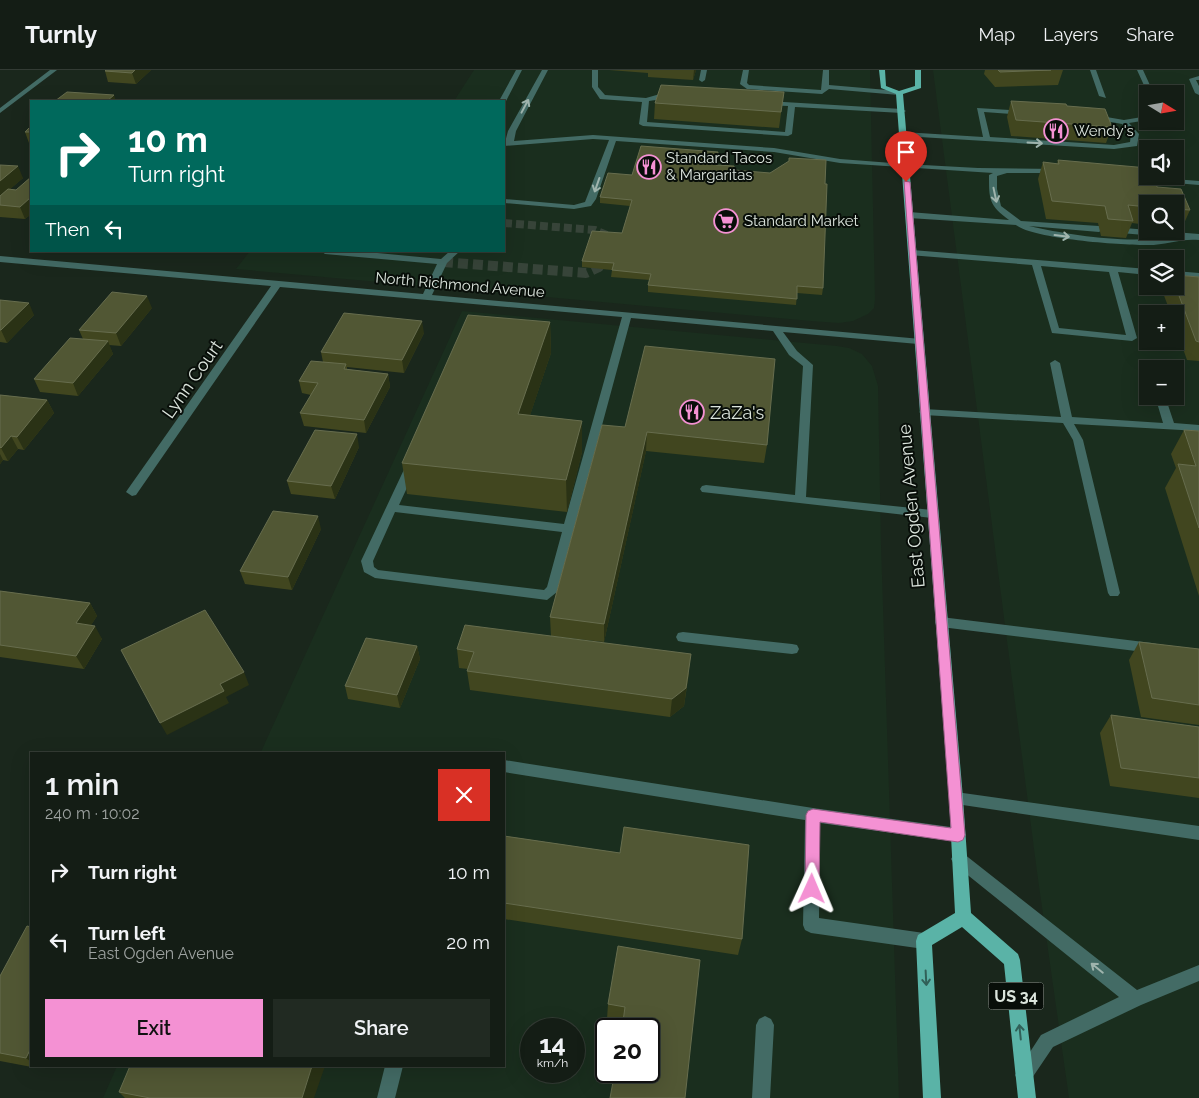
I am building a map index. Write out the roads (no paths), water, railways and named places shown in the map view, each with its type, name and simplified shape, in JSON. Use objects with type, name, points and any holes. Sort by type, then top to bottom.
[{"type":"main road","points":[[882,70],[883,86],[900,93],[919,87],[918,70]]},
{"type":"main road","name":"East Ogden Avenue","points":[[900,93],[918,340],[956,798],[963,917]]},
{"type":"main road","points":[[932,1098],[924,941],[963,917]]},
{"type":"main road","name":"US 34","points":[[963,917],[1012,960],[1027,1098]]},
{"type":"street","points":[[0,111],[54,70]]},
{"type":"street","points":[[503,100],[519,70]]},
{"type":"street","points":[[545,70],[507,144],[579,138],[613,139],[774,150],[840,161],[905,166],[1064,172]]},
{"type":"street","points":[[595,70],[595,87],[603,97],[646,100],[660,96],[679,97]]},
{"type":"street","points":[[702,80],[704,70]]},
{"type":"street","points":[[746,70],[743,84],[747,87],[759,95],[792,104],[902,111]]},
{"type":"street","points":[[759,95],[822,92],[826,87],[826,70]]},
{"type":"street","points":[[1093,70],[1103,96]]},
{"type":"street","points":[[1140,70],[1147,85]]},
{"type":"street","points":[[1199,78],[1192,79],[1199,93]]},
{"type":"street","points":[[826,87],[900,93]]},
{"type":"street","points":[[646,100],[644,124],[788,134],[792,104]]},
{"type":"street","points":[[987,140],[980,110],[1036,113]]},
{"type":"street","points":[[1084,116],[1124,122],[1139,120]]},
{"type":"street","points":[[902,134],[1114,147],[1134,144],[1135,134],[1124,122]]},
{"type":"street","points":[[505,201],[574,207],[588,204],[592,199],[613,139]]},
{"type":"street","points":[[1009,171],[993,175],[993,189],[997,207],[1025,228],[1056,236],[1147,243],[1188,236]]},
{"type":"street","points":[[1130,177],[1199,183]]},
{"type":"street","points":[[909,215],[1100,229]]},
{"type":"street","points":[[1124,231],[1199,237]]},
{"type":"street","points":[[336,252],[443,262]]},
{"type":"street","points":[[426,297],[443,262],[455,252]]},
{"type":"street","points":[[912,253],[1139,271]]},
{"type":"street","name":"North Richmond Avenue","points":[[0,259],[918,340]]},
{"type":"street","points":[[1036,263],[1055,331],[1132,338],[1113,269]]},
{"type":"street","points":[[1184,275],[1199,276]]},
{"type":"street","name":"Lynn Court","points":[[132,492],[277,284]]},
{"type":"street","points":[[478,315],[484,302]]},
{"type":"street","points":[[415,456],[368,561],[368,570],[375,574],[548,595],[553,590],[627,315]]},
{"type":"street","points":[[776,328],[793,352],[808,365],[800,500]]},
{"type":"street","points":[[1056,363],[1067,421],[1078,440],[1114,593]]},
{"type":"street","points":[[1163,405],[1170,426]]},
{"type":"street","points":[[924,412],[1199,428]]},
{"type":"street","points":[[706,489],[932,514]]},
{"type":"street","points":[[392,508],[569,529]]},
{"type":"street","points":[[941,622],[1161,649]]},
{"type":"street","points":[[683,636],[792,649]]},
{"type":"street","points":[[505,766],[813,815],[958,835]]},
{"type":"street","points":[[956,798],[1199,834]]},
{"type":"street","points":[[813,815],[811,925],[924,941]]},
{"type":"street","points":[[959,859],[1135,999]]},
{"type":"street","points":[[1024,1075],[1047,1040],[1135,999],[1199,973]]},
{"type":"street","points":[[761,1098],[765,1025]]},
{"type":"street","points":[[386,1098],[394,1067]]},
{"type":"tunnel","points":[[505,223],[595,230],[607,235],[608,241]]},
{"type":"tunnel","points":[[443,262],[586,273],[599,267],[608,241]]},
{"type":"place","name":"Wendy's","points":[[1056,131]]},
{"type":"place","name":"Standard Tacos & Margaritas","points":[[649,167]]},
{"type":"place","name":"Standard Market","points":[[726,221]]},
{"type":"place","name":"ZaZa's","points":[[692,412]]}]
